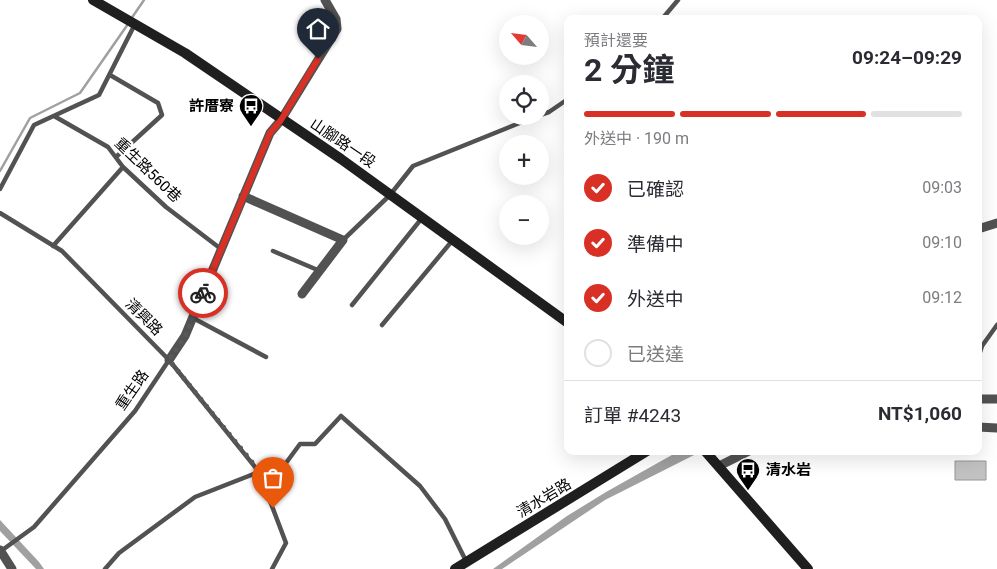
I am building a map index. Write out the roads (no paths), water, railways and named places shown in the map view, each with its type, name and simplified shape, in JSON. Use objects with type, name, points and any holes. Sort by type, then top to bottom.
[{"type":"main road","name":"山腳路一段","points":[[93,0],[185,53],[341,159],[564,320]]},
{"type":"main road","name":"清水岩路","points":[[455,569],[640,455]]},
{"type":"main road","points":[[709,455],[808,569]]},
{"type":"street","name":"重生路","points":[[169,360],[185,336],[270,133],[281,120],[337,29],[336,18],[325,0]]},
{"type":"street","points":[[243,196],[343,240],[302,294]]},
{"type":"street","points":[[982,228],[997,223]]},
{"type":"street","points":[[982,399],[997,399]]},
{"type":"street","points":[[982,427],[997,428]]},
{"type":"street","points":[[716,463],[738,455]]},
{"type":"street","points":[[0,550],[12,569]]},
{"type":"lane","points":[[665,15],[678,0]]},
{"type":"lane","points":[[0,189],[34,125],[100,95],[135,24]]},
{"type":"lane","points":[[110,75],[158,103],[162,116],[116,157]]},
{"type":"lane","points":[[549,112],[564,102]]},
{"type":"lane","name":"重生路560巷","points":[[54,116],[108,147],[123,167],[166,207],[221,249]]},
{"type":"lane","points":[[343,240],[390,195],[414,166],[516,125]]},
{"type":"lane","points":[[53,246],[123,167]]},
{"type":"lane","name":"清興路","points":[[0,212],[62,251],[169,360],[260,472],[286,543],[272,569]]},
{"type":"lane","points":[[352,305],[422,218]]},
{"type":"lane","points":[[382,325],[452,240]]},
{"type":"lane","points":[[273,251],[320,271]]},
{"type":"lane","points":[[193,318],[266,357]]},
{"type":"lane","points":[[982,346],[997,325]]},
{"type":"lane","name":"重生路","points":[[0,550],[34,527],[135,411],[169,360]]},
{"type":"lane","points":[[266,490],[300,444],[315,444],[341,416],[420,486],[445,519],[466,562]]},
{"type":"lane","points":[[105,569],[119,553],[195,497],[260,472]]},
{"type":"waterway","points":[[131,19],[144,0]]},
{"type":"waterway","points":[[0,171],[30,118],[80,93],[128,24]]},
{"type":"place","name":"許厝寮","points":[[251,127]]},
{"type":"place","name":"清水岩","points":[[748,491]]}]
